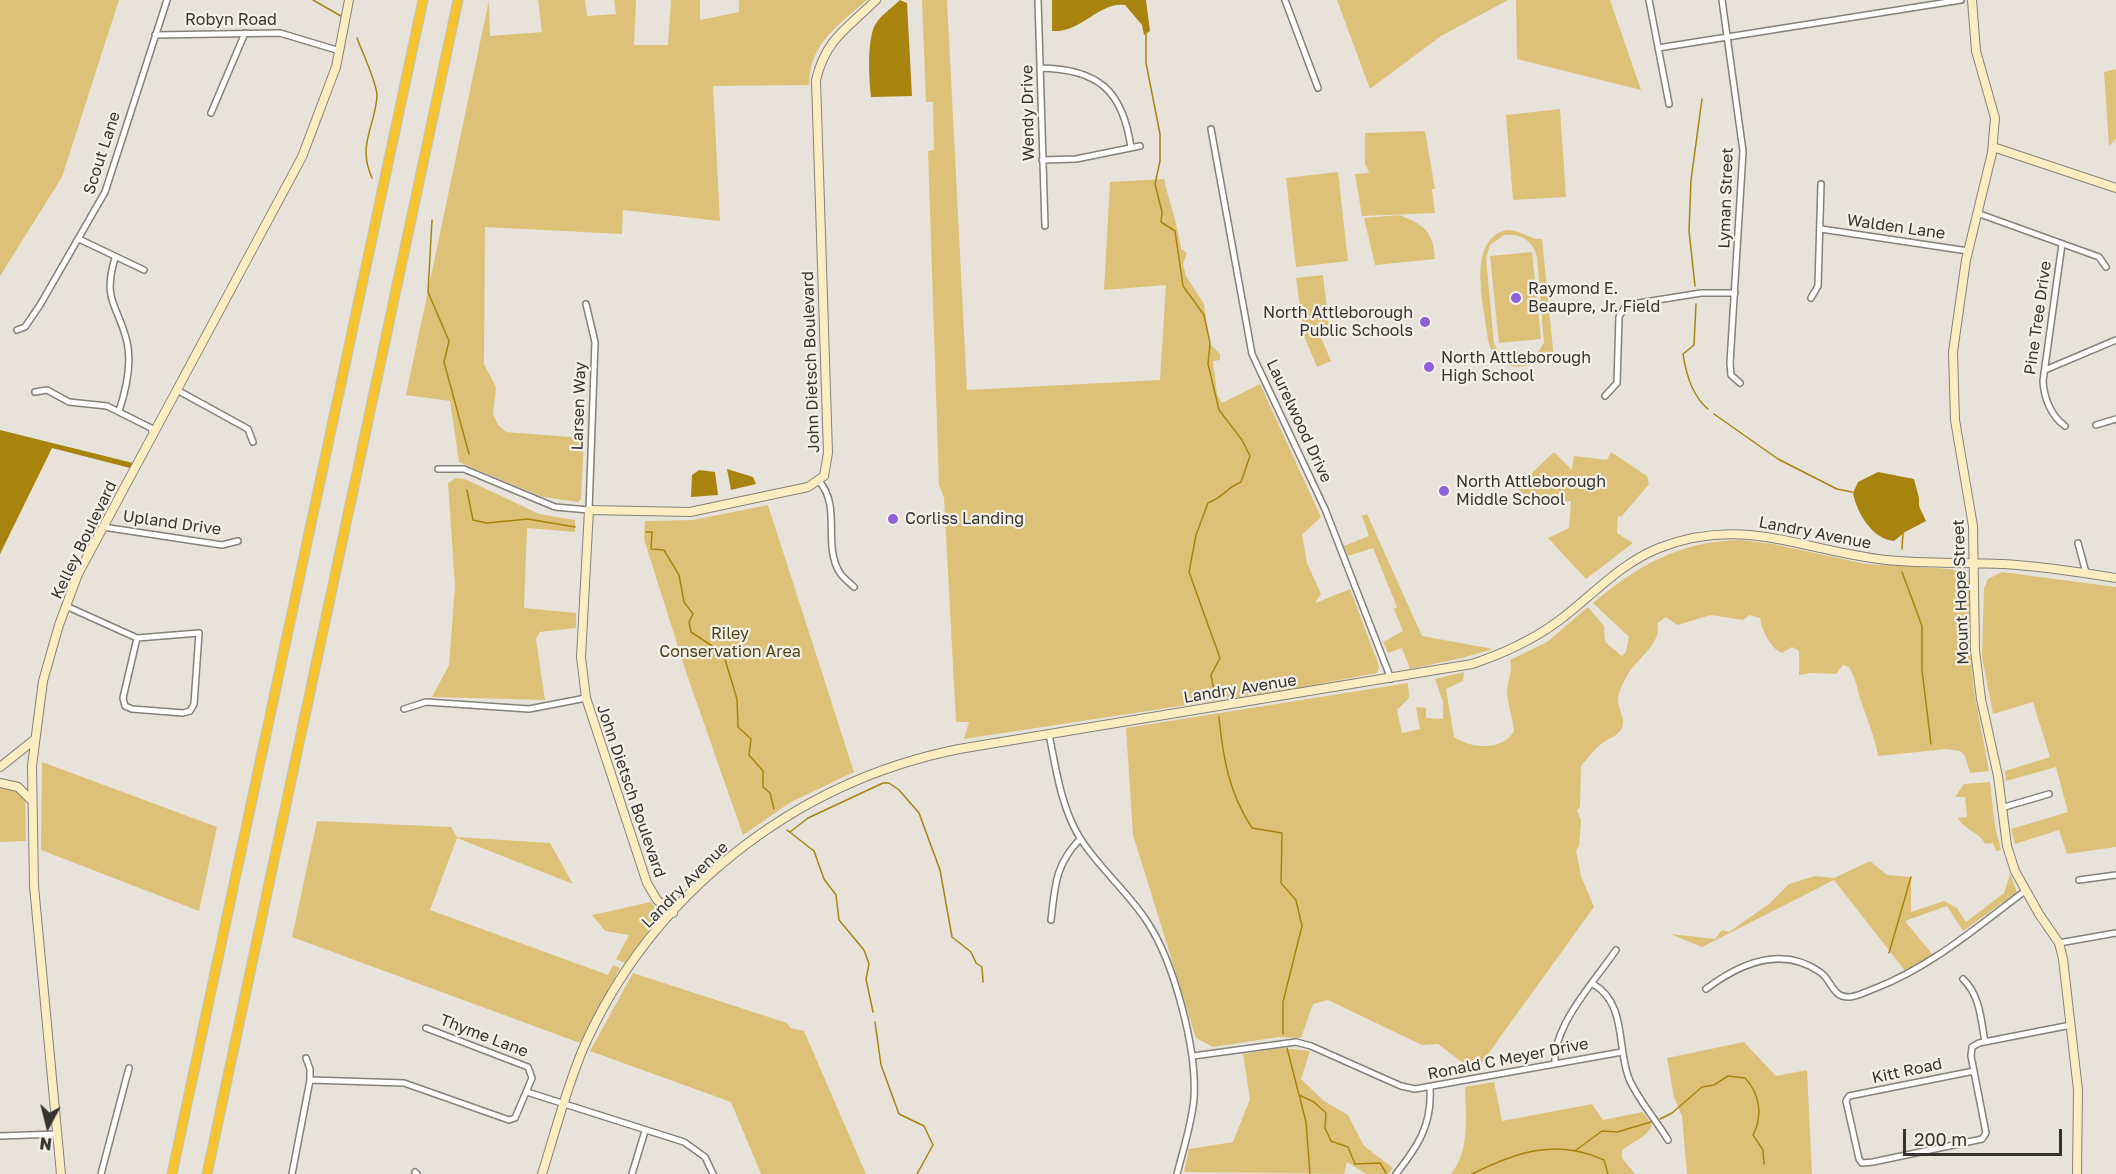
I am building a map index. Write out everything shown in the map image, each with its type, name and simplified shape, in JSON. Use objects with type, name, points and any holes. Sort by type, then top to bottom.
[{"type":"highway","points":[[172,1174],[423,0]]},
{"type":"highway","points":[[207,1174],[458,0]]},
{"type":"street","name":"Scout Lane","points":[[17,330],[25,327],[105,192],[167,0]]},
{"type":"street","name":"Kelley Boulevard","points":[[61,1174],[34,886],[31,800],[34,740],[43,681],[78,574],[302,158],[322,110],[340,51],[349,0]]},
{"type":"street","name":"John Dietsch Boulevard","points":[[819,481],[826,471],[828,453],[816,80],[820,63],[838,33],[876,0]]},
{"type":"street","name":"Wendy Drive","points":[[1038,0],[1045,226]]},
{"type":"street","points":[[1285,0],[1318,88]]},
{"type":"street","points":[[1649,0],[1669,104]]},
{"type":"street","name":"Lyman Street","points":[[1722,0],[1743,151],[1730,363],[1731,375],[1740,383]]},
{"type":"street","points":[[1658,48],[1961,0]]},
{"type":"street","name":"Mount Hope Street","points":[[1972,0],[1976,51],[1995,118],[1993,147],[1968,251],[1956,327],[1953,394],[1971,513],[1977,674],[1997,770],[2007,846],[2025,891],[2059,943],[2071,1025],[2079,1110],[2077,1174]]},
{"type":"street","points":[[211,113],[245,33]]},
{"type":"street","name":"Robyn Road","points":[[155,35],[289,34],[340,51]]},
{"type":"street","points":[[1040,68],[1069,69],[1088,74],[1105,86],[1118,102],[1126,119],[1131,148]]},
{"type":"street","name":"Laurelwood Drive","points":[[1211,129],[1252,354],[1325,509],[1391,679]]},
{"type":"street","points":[[1042,160],[1076,159],[1140,146]]},
{"type":"street","points":[[1993,147],[2116,188]]},
{"type":"street","points":[[1811,298],[1818,286],[1821,184]]},
{"type":"street","points":[[1976,213],[2099,257],[2106,267]]},
{"type":"street","name":"Walden Lane","points":[[1821,229],[1968,251]]},
{"type":"street","points":[[79,239],[144,270]]},
{"type":"street","name":"Pine Tree Drive","points":[[2062,244],[2043,381],[2046,400],[2058,421],[2065,426]]},
{"type":"street","points":[[115,258],[110,274],[110,294],[127,340],[129,357],[119,411]]},
{"type":"street","points":[[1605,396],[1617,383],[1618,317],[1626,305],[1701,293],[1735,293]]},
{"type":"street","name":"Larsen Way","points":[[586,304],[595,342],[589,510]]},
{"type":"street","points":[[2045,370],[2116,340]]},
{"type":"street","points":[[35,392],[47,390],[69,402],[107,406],[151,428],[153,435]]},
{"type":"street","points":[[177,390],[248,429],[253,442]]},
{"type":"street","points":[[2096,425],[2116,419]]},
{"type":"street","points":[[438,469],[464,469],[555,507],[589,510],[690,512],[808,487],[819,481],[829,494],[833,541],[840,573],[854,587]]},
{"type":"street","name":"John Dietsch Boulevard","points":[[589,510],[581,657],[586,698],[647,883],[657,900],[673,913]]},
{"type":"street","name":"Upland Drive","points":[[103,527],[222,545],[238,541]]},
{"type":"street","name":"Landry Avenue","points":[[542,1174],[582,1051],[620,980],[673,913],[740,848],[774,823],[823,795],[916,759],[1049,734],[1460,667],[1506,652],[1548,629],[1638,559],[1658,549],[1701,536],[1750,533],[1884,560],[2020,565],[2116,578]]},
{"type":"street","points":[[2078,543],[2086,573]]},
{"type":"street","points":[[66,606],[137,638],[199,633],[194,705],[190,711],[183,713],[132,709],[125,706],[123,698],[137,638]]},
{"type":"street","points":[[404,709],[426,702],[529,709],[586,698]]},
{"type":"street","points":[[1049,734],[1061,790],[1080,839],[1147,920],[1166,960],[1189,1034],[1193,1056],[1194,1100],[1178,1174]]},
{"type":"street","points":[[0,767],[34,740]]},
{"type":"street","points":[[0,783],[18,787],[31,800]]},
{"type":"street","points":[[2001,808],[2049,794]]},
{"type":"street","points":[[1051,920],[1057,872],[1066,853],[1080,839]]},
{"type":"street","points":[[2079,880],[2116,875]]},
{"type":"street","points":[[1706,989],[1748,963],[1779,959],[1820,972],[1835,992],[1851,997],[1891,982],[1927,963],[2025,891]]},
{"type":"street","points":[[2059,943],[2116,933]]},
{"type":"street","points":[[1554,1063],[1554,1052],[1563,1027],[1616,950]]},
{"type":"street","points":[[1963,979],[1974,993],[1985,1042]]},
{"type":"street","points":[[1593,984],[1601,988],[1615,1009],[1629,1079],[1637,1095],[1668,1140]]},
{"type":"street","points":[[1974,1071],[1972,1047],[1985,1042],[2071,1025]]},
{"type":"street","name":"Thyme Lane","points":[[426,1028],[525,1065],[531,1070],[532,1078],[527,1092]]},
{"type":"street","name":"Ronald C Meyer Drive","points":[[1193,1056],[1296,1042],[1311,1046],[1401,1086],[1430,1089],[1554,1063],[1622,1052]]},
{"type":"street","points":[[291,1174],[310,1080],[306,1058]]},
{"type":"street","points":[[101,1174],[129,1068]]},
{"type":"street","name":"Kitt Road","points":[[1974,1071],[1985,1122],[1984,1136],[1969,1142],[1862,1162],[1855,1144],[1847,1100],[1849,1096],[1974,1071]]},
{"type":"street","points":[[310,1080],[404,1083],[513,1120],[527,1092],[684,1142],[697,1149],[705,1157],[713,1174]]},
{"type":"street","points":[[1396,1174],[1424,1135],[1430,1112],[1430,1089]]},
{"type":"street","points":[[632,1174],[645,1131]]},
{"type":"street","points":[[0,1136],[57,1134]]},
{"type":"green space","points":[[0,0],[119,0],[62,177],[0,276]]},
{"type":"green space","points":[[489,0],[490,36],[542,32],[538,0],[585,0],[587,16],[616,14],[614,0],[636,0],[634,45],[668,45],[671,0],[700,0],[700,20],[739,12],[739,0],[867,0],[820,46],[811,70],[809,85],[713,86],[720,221],[623,210],[622,234],[485,227],[484,364],[496,387],[493,414],[498,425],[506,432],[584,438],[581,499],[578,502],[543,497],[459,462],[450,401],[406,395]]},
{"type":"green space","points":[[922,0],[947,0],[967,390],[1160,380],[1166,285],[1104,290],[1110,182],[1164,179],[1181,249],[1187,253],[1183,264],[1186,276],[1204,304],[1209,343],[1220,354],[1220,360],[1213,361],[1217,394],[1222,403],[1260,384],[1321,517],[1302,535],[1307,563],[1321,594],[1315,603],[1350,589],[1379,666],[1377,673],[1292,689],[964,739],[969,722],[956,722],[944,498],[939,485],[928,151],[934,150],[933,102],[926,102]]},
{"type":"green space","points":[[1337,0],[1508,0],[1441,36],[1370,89]]},
{"type":"green space","points":[[1516,0],[1610,0],[1641,90],[1517,59]]},
{"type":"green space","points":[[2116,69],[2116,139],[2109,146],[2104,72]]},
{"type":"green space","points":[[1560,109],[1566,197],[1513,200],[1506,115]]},
{"type":"green space","points":[[1425,131],[1435,189],[1432,189],[1435,213],[1362,216],[1355,174],[1369,173],[1365,163],[1365,133]]},
{"type":"green space","points":[[1338,172],[1348,261],[1296,267],[1286,178]]},
{"type":"green space","points":[[1399,215],[1426,230],[1432,241],[1435,259],[1375,265],[1364,218]]},
{"type":"green space","points":[[1506,230],[1511,230],[1542,239],[1554,359],[1547,360],[1546,352],[1539,360],[1530,364],[1521,367],[1512,366],[1497,358],[1491,350],[1480,277],[1485,247],[1493,237]],"holes":[[[1504,235],[1516,235],[1529,242],[1537,257],[1544,343],[1534,358],[1517,362],[1501,355],[1494,344],[1486,258],[1490,245]]]},
{"type":"green space","name":"Raymond E. Beaupre, Jr. Field","points":[[1532,252],[1541,339],[1499,343],[1490,256]]},
{"type":"green space","points":[[1323,275],[1330,333],[1320,335],[1331,361],[1317,367],[1304,336],[1296,278]]},
{"type":"green space","points":[[1554,452],[1572,470],[1574,456],[1607,460],[1611,452],[1647,476],[1649,484],[1621,517],[1618,516],[1617,533],[1633,543],[1586,579],[1548,538],[1569,528],[1571,501],[1542,502],[1516,488]]},
{"type":"green space","points":[[456,478],[465,479],[539,514],[575,520],[575,532],[527,528],[524,608],[576,613],[576,628],[540,632],[536,639],[545,700],[432,697],[449,665],[455,586],[448,483]]},
{"type":"green space","name":"Riley Conservation Area","points":[[768,505],[854,772],[791,802],[743,835],[685,669],[644,539],[645,521],[693,520]]},
{"type":"green space","points":[[1367,514],[1422,636],[1493,649],[1410,669],[1402,648],[1388,653],[1383,642],[1403,631],[1394,609],[1397,607],[1373,548],[1348,556],[1344,546],[1369,536],[1362,516]]},
{"type":"green space","points":[[1740,540],[1773,544],[1866,564],[1952,569],[1964,574],[1969,582],[1969,638],[1974,691],[1989,771],[1970,773],[1965,756],[1960,751],[1947,749],[1878,756],[1849,667],[1843,665],[1836,674],[1799,675],[1799,651],[1792,647],[1782,653],[1778,651],[1767,638],[1760,618],[1749,615],[1743,620],[1711,615],[1677,625],[1666,617],[1657,623],[1657,636],[1632,668],[1620,690],[1618,703],[1623,721],[1622,728],[1598,747],[1581,766],[1580,807],[1577,810],[1581,821],[1579,846],[1576,850],[1581,876],[1594,907],[1475,1072],[1438,1044],[1422,1045],[1328,1000],[1313,1004],[1301,1038],[1279,1037],[1213,1047],[1196,1038],[1133,835],[1126,728],[1408,683],[1409,698],[1397,710],[1402,733],[1420,729],[1416,707],[1426,708],[1426,718],[1443,719],[1443,702],[1435,679],[1464,672],[1463,681],[1446,689],[1454,737],[1478,746],[1495,745],[1503,742],[1514,731],[1507,693],[1511,669],[1510,660],[1547,642],[1588,607],[1604,626],[1605,642],[1622,656],[1626,652],[1629,637],[1593,603],[1626,578],[1660,558],[1698,545]]},
{"type":"green space","points":[[2002,572],[2116,587],[2116,847],[2067,854],[2059,830],[2015,844],[2011,829],[2068,812],[2056,767],[2006,781],[2005,771],[2050,757],[2033,702],[1993,714],[1982,657],[1984,588],[1988,579]]},
{"type":"green space","points":[[42,762],[217,827],[199,911],[41,850]]},
{"type":"green space","points":[[1990,782],[1995,826],[2001,850],[1996,851],[1993,843],[1985,844],[1980,837],[1964,826],[1958,818],[1967,817],[1965,797],[1955,797],[1964,784]]},
{"type":"green space","points":[[0,787],[16,791],[25,801],[26,841],[0,842]]},
{"type":"green space","points":[[317,821],[451,827],[457,837],[550,843],[573,884],[457,838],[430,910],[608,975],[613,965],[620,968],[580,1043],[292,937]]},
{"type":"green space","points":[[1870,861],[1887,875],[1911,877],[1911,912],[1944,901],[1957,908],[1966,922],[2004,893],[2010,874],[2017,892],[1963,931],[1947,906],[1905,921],[1933,955],[1906,972],[1834,880],[1702,947],[1670,934],[1715,939],[1722,930],[1729,932],[1769,904],[1789,884],[1815,876],[1834,878]]},
{"type":"green space","points":[[651,902],[656,909],[656,920],[625,963],[616,959],[629,935],[605,931],[592,915]]},
{"type":"green space","points":[[633,973],[787,1023],[790,1028],[804,1031],[866,1174],[761,1174],[731,1102],[590,1051]]},
{"type":"green space","points":[[1744,1042],[1776,1076],[1807,1070],[1812,1174],[1687,1174],[1682,1116],[1674,1097],[1667,1058]]},
{"type":"green space","points":[[1280,1048],[1310,1051],[1301,1079],[1324,1101],[1348,1115],[1364,1146],[1393,1168],[1388,1174],[1366,1174],[1347,1162],[1344,1174],[1184,1172],[1189,1149],[1233,1142],[1250,1099],[1243,1054]]},
{"type":"green space","points":[[1494,1082],[1502,1121],[1592,1104],[1603,1120],[1643,1112],[1652,1125],[1650,1129],[1622,1151],[1622,1158],[1635,1174],[1451,1174],[1461,1155],[1466,1132],[1465,1087]]},
{"type":"shaded area","points":[[900,0],[907,3],[912,96],[871,97],[869,62],[874,27],[879,19]]},
{"type":"shaded area","points":[[1052,0],[1146,0],[1150,31],[1144,35],[1142,25],[1125,5],[1116,5],[1072,27],[1052,31]]},
{"type":"shaded area","points":[[0,430],[133,463],[130,468],[52,448],[0,554]]},
{"type":"shaded area","points":[[727,469],[753,477],[756,484],[731,490]]},
{"type":"shaded area","points":[[699,470],[715,472],[718,495],[691,497],[692,475]]},
{"type":"shaded area","points":[[1878,472],[1914,479],[1919,506],[1926,521],[1905,532],[1894,541],[1872,530],[1858,509],[1853,493],[1858,482]]},
{"type":"waterway","points":[[313,0],[341,16]]},
{"type":"waterway","points":[[1146,33],[1146,63],[1160,134],[1160,161],[1155,184],[1162,212],[1161,222],[1175,231],[1183,286],[1204,315],[1210,343],[1208,364],[1219,410],[1242,440],[1250,456],[1241,482],[1208,503],[1196,535],[1189,572],[1220,658],[1211,675],[1215,696]]},
{"type":"waterway","points":[[357,38],[372,75],[377,96],[366,146],[366,156],[372,178]]},
{"type":"waterway","points":[[1695,286],[1689,231],[1691,180],[1702,99]]},
{"type":"waterway","points":[[432,220],[428,292],[449,341],[444,362],[469,454]]},
{"type":"waterway","points":[[1696,304],[1694,345],[1683,354],[1691,384],[1702,404],[1708,409]]},
{"type":"waterway","points":[[1714,414],[1778,459],[1837,489],[1852,492]]},
{"type":"waterway","points":[[467,490],[473,520],[487,523],[528,519],[575,527]]},
{"type":"waterway","points":[[646,532],[652,532],[651,549],[664,550],[679,575],[684,602],[693,614],[689,622],[691,632],[723,653],[737,699],[738,727],[751,739],[749,755],[763,771],[763,787],[770,793],[774,809]]},
{"type":"waterway","points":[[1902,549],[1903,532]]},
{"type":"waterway","points":[[1902,572],[1922,626],[1922,670],[1931,744]]},
{"type":"waterway","points":[[1219,717],[1228,775],[1244,815],[1252,828],[1282,833],[1281,883],[1296,900],[1302,926],[1283,1002],[1283,1034]]},
{"type":"waterway","points":[[790,832],[808,818],[883,783],[889,783],[899,790],[919,813],[940,870],[952,937],[971,952],[976,963],[982,967],[983,982]]},
{"type":"waterway","points":[[787,830],[814,851],[824,879],[836,895],[839,920],[864,950],[869,964],[866,979],[873,1012]]},
{"type":"waterway","points":[[1889,953],[1911,877]]},
{"type":"waterway","points":[[875,1022],[881,1065],[899,1114],[924,1126],[933,1145],[917,1174]]},
{"type":"waterway","points":[[1287,1048],[1306,1122],[1310,1174]]},
{"type":"waterway","points":[[1660,1119],[1672,1113],[1702,1087],[1714,1085],[1728,1076],[1745,1078],[1757,1098],[1759,1113],[1753,1135],[1763,1150],[1764,1164]]},
{"type":"waterway","points":[[1299,1095],[1314,1102],[1326,1113],[1325,1128],[1331,1141],[1348,1147],[1355,1164],[1380,1163],[1386,1173]]},
{"type":"waterway","points":[[1576,1150],[1602,1131],[1617,1132],[1651,1122]]},
{"type":"waterway","points":[[1472,1174],[1521,1154],[1553,1149],[1587,1153],[1604,1160],[1608,1174]]},
{"type":"place","name":"Raymond E. Beaupre, Jr. Field","points":[[1516,298]]},
{"type":"place","name":"North Attleborough Public Schools","points":[[1425,322]]},
{"type":"place","name":"North Attleborough High School","points":[[1429,367]]},
{"type":"place","name":"North Attleborough Middle School","points":[[1444,491]]},
{"type":"place","name":"Corliss Landing","points":[[893,519]]}]
